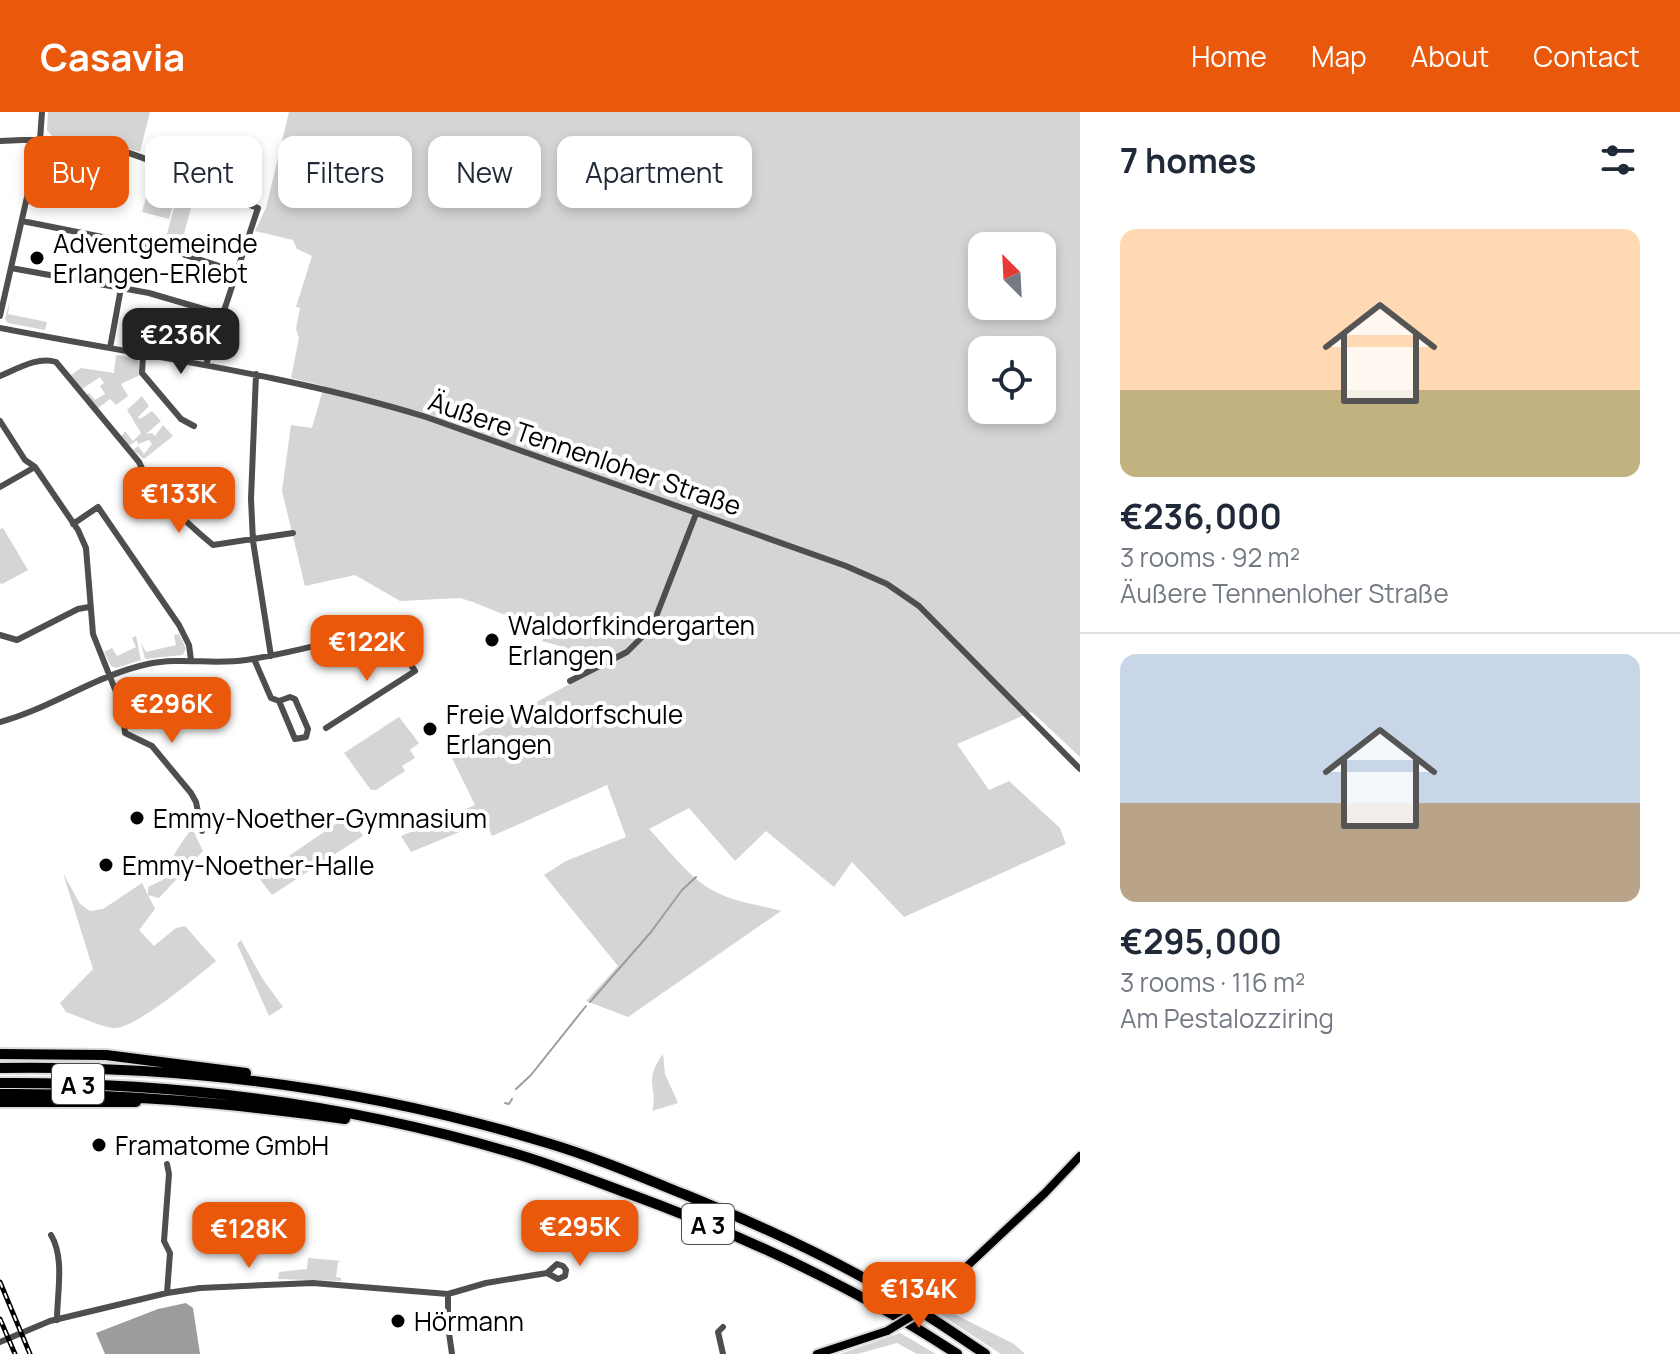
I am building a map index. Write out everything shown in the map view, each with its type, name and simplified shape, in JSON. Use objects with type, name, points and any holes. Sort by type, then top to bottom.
[{"type":"highway","points":[[0,1054],[83,1054],[144,1059],[255,1074],[278,1082]]},
{"type":"highway","name":"A 3","points":[[0,1068],[148,1070],[278,1082],[376,1098],[545,1142],[733,1214],[823,1257],[907,1303],[985,1354]]},
{"type":"highway","name":"A 3","points":[[0,1083],[111,1085],[229,1094],[339,1111],[442,1133],[553,1166],[742,1238],[844,1287],[957,1354]]},
{"type":"highway","points":[[0,1094],[77,1093],[210,1102],[442,1133]]},
{"type":"highway","points":[[0,1102],[210,1102]]},
{"type":"main road","points":[[817,1354],[887,1331],[912,1316],[1039,1200],[1080,1156]]},
{"type":"street","points":[[40,136],[42,112]]},
{"type":"street","points":[[0,141],[24,140]]},
{"type":"street","points":[[129,153],[258,208],[206,365]]},
{"type":"street","points":[[0,316],[25,208]]},
{"type":"street","points":[[22,221],[173,251],[238,272]]},
{"type":"street","points":[[11,268],[121,288],[224,315]]},
{"type":"street","points":[[110,348],[121,288]]},
{"type":"street","name":"Äußere Tennenloher Straße","points":[[0,328],[256,374],[366,399],[846,566],[900,592],[935,621],[1080,769]]},
{"type":"street","points":[[143,354],[140,369],[143,376],[181,419],[194,426]]},
{"type":"street","points":[[0,376],[39,361],[56,362],[144,473],[213,545],[293,533]]},
{"type":"street","points":[[256,374],[251,499],[253,541],[271,656]]},
{"type":"street","points":[[0,421],[25,460],[35,467],[83,541],[89,560],[89,607],[94,641],[122,707],[126,735],[152,746],[191,793],[202,831]]},
{"type":"street","points":[[0,487],[35,467]]},
{"type":"street","points":[[73,524],[98,507],[179,625],[189,645],[191,660]]},
{"type":"street","points":[[570,681],[619,658],[652,627],[696,514]]},
{"type":"street","points":[[0,635],[17,640],[78,609],[89,607]]},
{"type":"street","points":[[0,722],[147,664],[191,660],[232,662],[395,627],[401,631],[407,659],[415,671],[326,728]]},
{"type":"street","points":[[254,659],[271,698],[279,701],[291,697],[295,699],[308,729],[306,737],[295,739],[279,701]]},
{"type":"street","points":[[167,1164],[164,1241],[170,1253],[167,1293]]},
{"type":"street","points":[[51,1235],[57,1245],[59,1266],[57,1320]]},
{"type":"street","points":[[0,1342],[33,1327],[167,1293],[239,1285],[313,1283],[448,1294],[486,1283],[547,1273]]},
{"type":"street","points":[[448,1294],[452,1354]]},
{"type":"street","points":[[723,1327],[718,1332],[723,1354]]},
{"type":"shaded area","points":[[48,112],[150,112],[140,152],[129,149],[129,136],[52,136],[47,130]]},
{"type":"shaded area","points":[[289,112],[1080,112],[1080,757],[1032,712],[957,744],[989,790],[1009,781],[1060,828],[1066,844],[904,917],[852,862],[834,887],[766,831],[735,861],[689,808],[649,829],[682,865],[710,889],[735,900],[781,911],[628,1017],[586,1001],[618,966],[544,875],[566,861],[626,837],[607,785],[492,836],[486,821],[411,852],[401,836],[475,805],[448,750],[608,663],[573,651],[569,653],[567,648],[542,641],[544,637],[522,630],[515,619],[460,598],[400,601],[355,575],[305,586],[282,491],[291,425],[312,428],[324,386],[291,378],[299,338],[296,329],[300,308],[296,307],[312,256],[297,249],[293,240],[255,231],[266,208],[278,158],[278,208],[412,208],[412,136],[283,136]]},
{"type":"shaded area","points":[[145,201],[145,208],[172,208],[169,219],[142,212]]},
{"type":"shaded area","points":[[174,208],[191,208],[182,241],[166,237]]},
{"type":"shaded area","points":[[59,266],[119,274],[124,284],[55,272]]},
{"type":"shaded area","points":[[10,300],[8,314],[47,322],[45,330],[8,323],[5,319]]},
{"type":"shaded area","points":[[116,355],[138,359],[140,375],[121,384],[128,396],[116,405],[110,399],[97,409],[86,395],[89,393],[95,400],[105,394],[100,386],[104,383],[100,377],[82,389],[71,375],[81,368],[114,373]]},
{"type":"shaded area","points":[[142,396],[149,406],[138,417],[140,419],[152,411],[161,421],[146,434],[155,436],[163,425],[173,436],[144,459],[133,450],[138,446],[144,454],[152,444],[149,440],[138,444],[137,440],[129,446],[121,437],[125,431],[133,441],[141,433],[127,410]]},
{"type":"shaded area","points":[[3,528],[28,570],[2,584],[0,529]]},
{"type":"shaded area","points":[[179,634],[186,648],[183,655],[145,659],[141,643],[146,652],[176,645],[174,635]]},
{"type":"shaded area","points":[[136,636],[141,660],[116,668],[111,666],[104,652],[112,648],[117,656],[136,647],[132,638]]},
{"type":"shaded area","points":[[399,717],[419,743],[410,750],[415,758],[402,766],[405,771],[376,790],[371,790],[344,753]]},
{"type":"shaded area","points":[[349,815],[363,836],[272,895],[258,877]]},
{"type":"shaded area","points":[[192,828],[203,851],[159,898],[148,895],[148,887],[163,880],[176,851]]},
{"type":"shaded area","points":[[63,873],[80,904],[90,911],[103,909],[142,883],[155,909],[139,930],[154,946],[176,928],[185,926],[216,961],[167,1000],[125,1026],[115,1028],[97,1024],[66,1012],[60,1003],[93,969]]},
{"type":"shaded area","points":[[241,940],[283,1007],[269,1016],[237,944]]},
{"type":"shaded area","points":[[663,1054],[665,1074],[678,1103],[652,1111],[653,1072]]},
{"type":"shaded area","points":[[308,1258],[342,1261],[338,1262],[336,1277],[341,1281],[278,1279],[279,1272],[307,1269]]},
{"type":"shaded area","points":[[186,1303],[193,1308],[200,1354],[105,1354],[96,1333],[158,1309]]},
{"type":"shaded area","points":[[938,1306],[1014,1344],[1025,1354],[1001,1354],[938,1313]]},
{"type":"shaded area","points":[[900,1333],[936,1354],[917,1354],[897,1343],[857,1354],[840,1354]]},
{"type":"waterway","points":[[590,1002],[696,877]]},
{"type":"waterway","points":[[516,1089],[531,1075],[586,1006]]},
{"type":"waterway","points":[[505,1103],[509,1104],[512,1099]]},
{"type":"railway","points":[[0,1282],[30,1354]]},
{"type":"railway","points":[[0,1319],[15,1354]]},
{"type":"place","name":"Adventgemeinde Erlangen-ERlebt","points":[[37,258]]},
{"type":"place","name":"Waldorfkindergarten Erlangen","points":[[492,640]]},
{"type":"place","name":"Freie Waldorfschule Erlangen","points":[[430,729]]},
{"type":"place","name":"Emmy-Noether-Gymnasium","points":[[137,818]]},
{"type":"place","name":"Emmy-Noether-Halle","points":[[106,865]]},
{"type":"place","name":"Framatome GmbH","points":[[99,1145]]},
{"type":"place","name":"Hörmann","points":[[398,1321]]}]
